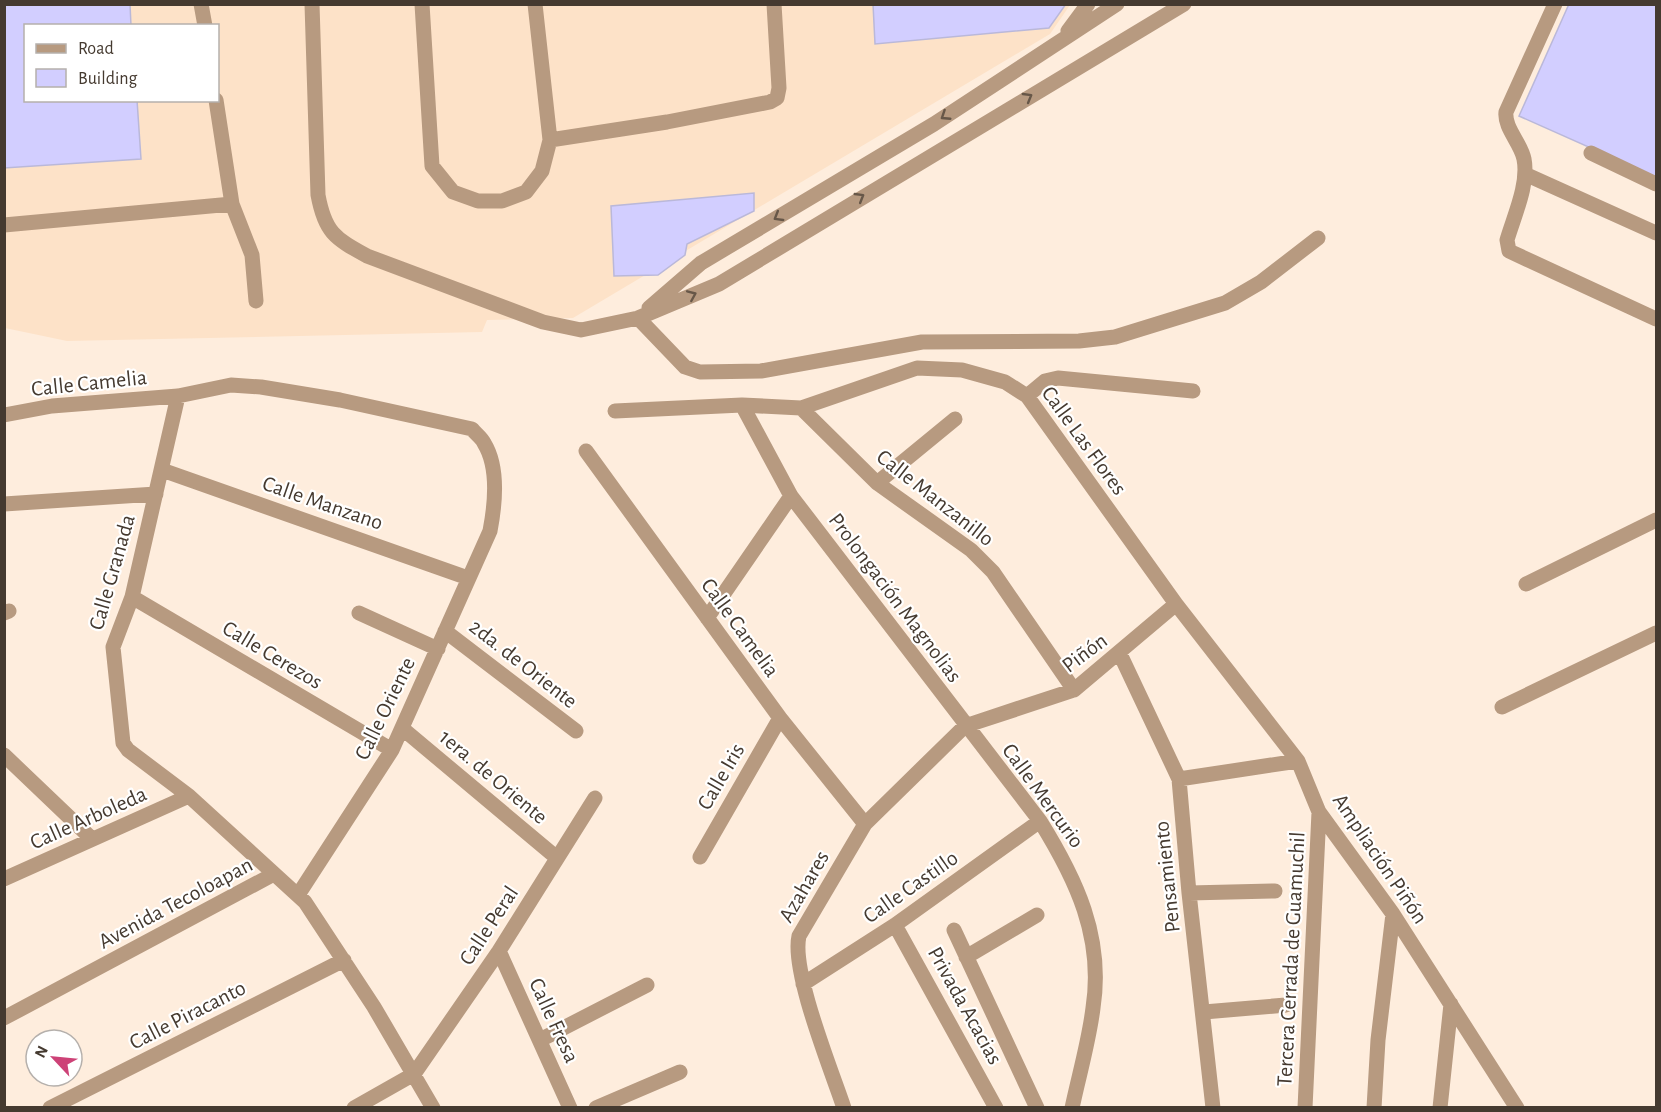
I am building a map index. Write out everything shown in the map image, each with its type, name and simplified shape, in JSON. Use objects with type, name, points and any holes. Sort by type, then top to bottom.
[{"type":"street","points":[[201,4],[205,24]]},
{"type":"street","points":[[312,4],[318,195],[323,220],[340,241],[367,256],[543,322],[580,330],[638,318],[719,284],[1160,12],[1184,4]]},
{"type":"street","points":[[422,4],[432,166],[453,192],[478,201],[502,201],[526,192],[542,171],[550,140],[535,4]]},
{"type":"street","points":[[550,140],[667,122],[770,102],[777,98],[779,88],[774,4]]},
{"type":"street","points":[[1056,45],[1088,4]]},
{"type":"street","points":[[638,318],[701,263],[934,124],[1117,4]]},
{"type":"street","points":[[1555,4],[1506,112],[1507,120],[1524,158],[1525,174],[1507,240],[1509,251],[1656,319]]},
{"type":"street","points":[[216,102],[232,204],[252,255],[256,301]]},
{"type":"street","points":[[1591,153],[1656,184]]},
{"type":"street","points":[[1525,174],[1656,233]]},
{"type":"street","points":[[4,225],[232,204]]},
{"type":"street","points":[[638,318],[685,367],[700,372],[761,371],[922,342],[1079,341],[1115,337],[1225,303],[1261,282],[1318,238]]},
{"type":"street","name":"Calle Las Flores","points":[[801,408],[917,368],[962,370],[1005,382],[1027,396],[1179,607]]},
{"type":"street","points":[[1027,396],[1045,381],[1058,378],[1193,391]]},
{"type":"street","name":"Calle Camelia","points":[[4,415],[52,406],[178,396],[231,386],[261,387],[340,400],[472,429],[485,443],[493,475],[494,511],[490,531]]},
{"type":"street","name":"Calle Granada","points":[[178,396],[132,597],[113,647],[120,732],[128,750],[189,795],[274,874]]},
{"type":"street","points":[[615,411],[742,405],[801,408]]},
{"type":"street","name":"Prolongación Magnolias","points":[[742,405],[791,496],[965,726]]},
{"type":"street","name":"Calle Manzanillo","points":[[801,408],[877,483],[971,550],[993,572],[1074,690]]},
{"type":"street","points":[[877,483],[955,419]]},
{"type":"street","name":"Calle Camelia","points":[[586,451],[780,718],[866,824]]},
{"type":"street","name":"Calle Manzano","points":[[162,470],[468,578]]},
{"type":"street","points":[[4,504],[156,494]]},
{"type":"street","points":[[707,618],[791,496]]},
{"type":"street","points":[[1526,584],[1656,520]]},
{"type":"street","name":"Calle Oriente","points":[[298,895],[392,750],[490,531]]},
{"type":"street","name":"Calle Cerezos","points":[[132,597],[392,750]]},
{"type":"street","name":"Piñón","points":[[965,726],[1074,690],[1179,607]]},
{"type":"street","name":"Ampliación Piñón","points":[[1179,607],[1298,761],[1319,812],[1393,914],[1517,1107]]},
{"type":"street","points":[[359,614],[438,649]]},
{"type":"street","name":"2da. de Oriente","points":[[446,631],[576,731]]},
{"type":"street","points":[[1502,707],[1656,633]]},
{"type":"street","name":"Pensamiento","points":[[1120,654],[1179,779],[1189,893],[1213,1107]]},
{"type":"street","name":"Calle Iris","points":[[700,857],[780,718]]},
{"type":"street","name":"Calle Mercurio","points":[[965,726],[1040,821],[1067,864],[1080,892],[1089,923],[1094,964],[1094,1006],[1072,1107]]},
{"type":"street","name":"Azahares","points":[[844,1107],[803,984],[796,948],[799,936],[866,824],[965,726]]},
{"type":"street","name":"1era. de Oriente","points":[[403,729],[557,858]]},
{"type":"street","points":[[4,755],[92,840]]},
{"type":"street","points":[[1179,779],[1298,761]]},
{"type":"street","name":"Calle Arboleda","points":[[4,879],[189,795]]},
{"type":"street","name":"Calle Peral","points":[[414,1074],[499,951],[595,798]]},
{"type":"street","name":"Tercera Cerrada de Guamuchil","points":[[1305,1107],[1319,812]]},
{"type":"street","name":"Calle Castillo","points":[[803,984],[895,925],[1040,821]]},
{"type":"street","name":"Avenida Tecoloapan","points":[[4,1018],[274,874],[305,902],[344,960],[433,1107]]},
{"type":"street","points":[[1189,893],[1275,891]]},
{"type":"street","points":[[1374,1107],[1378,1040],[1393,914]]},
{"type":"street","points":[[966,957],[1037,915]]},
{"type":"street","name":"Privada Acacias","points":[[895,925],[996,1107]]},
{"type":"street","points":[[954,930],[1037,1107]]},
{"type":"street","name":"Calle Fresa","points":[[499,951],[570,1107]]},
{"type":"street","name":"Calle Piracanto","points":[[50,1107],[344,960]]},
{"type":"street","points":[[540,1040],[646,985]]},
{"type":"street","points":[[1440,1107],[1451,1004]]},
{"type":"street","points":[[1204,1012],[1286,1005]]},
{"type":"street","points":[[596,1107],[680,1072]]},
{"type":"street","points":[[354,1107],[414,1074]]},
{"type":"shaded area","points":[[4,5],[1070,5],[1050,34],[573,318],[487,320],[482,332],[67,341],[5,328]]},
{"type":"building","points":[[4,4],[130,4],[131,24],[24,24],[24,102],[137,102],[141,159],[4,168]]},
{"type":"building","points":[[873,4],[1066,4],[1049,28],[875,44]]},
{"type":"building","points":[[1569,4],[1656,4],[1656,177],[1519,116]]},
{"type":"building","points":[[754,193],[754,211],[687,244],[685,255],[658,275],[614,276],[611,206]]}]
